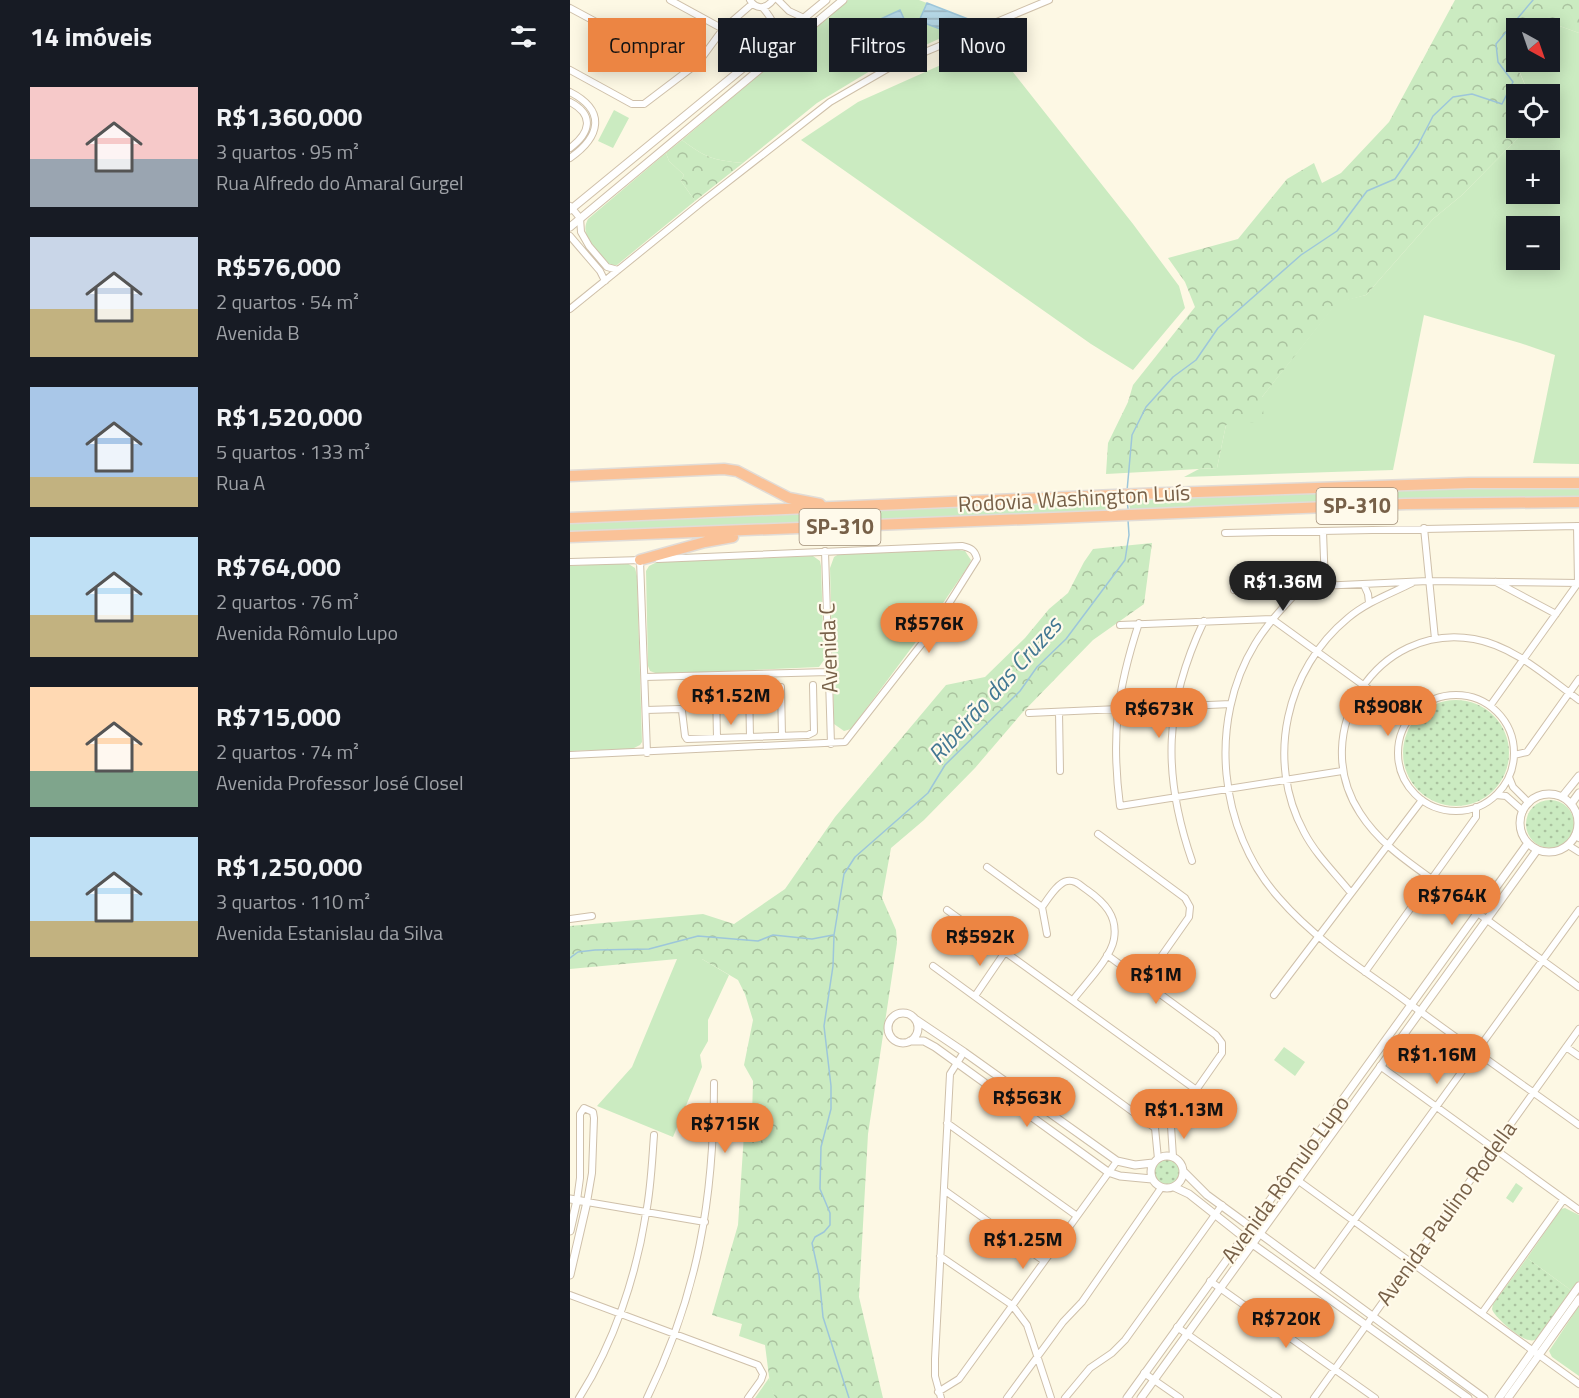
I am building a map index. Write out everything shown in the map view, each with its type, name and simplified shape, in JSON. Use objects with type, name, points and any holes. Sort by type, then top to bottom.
[{"type":"highway","points":[[570,476],[724,469],[737,471],[789,498],[838,508]]},
{"type":"highway","name":"Rodovia Washington Luís","points":[[570,518],[1138,494],[1491,483],[1579,483]]},
{"type":"highway","name":"Rodovia Washington Luís","points":[[570,537],[1476,502],[1579,502]]},
{"type":"highway","points":[[640,560],[714,540],[799,528]]},
{"type":"street","points":[[670,0],[718,26]]},
{"type":"street","points":[[763,8],[773,0]]},
{"type":"street","points":[[778,0],[789,11],[804,18],[826,0],[832,9]]},
{"type":"street","points":[[817,21],[843,0]]},
{"type":"street","points":[[570,309],[779,140],[830,102],[894,65],[1049,0]]},
{"type":"street","points":[[734,18],[751,2],[763,8],[770,18]]},
{"type":"street","points":[[570,8],[589,18]]},
{"type":"street","points":[[706,52],[718,36]]},
{"type":"street","points":[[570,70],[632,104],[638,105],[647,103],[686,72]]},
{"type":"street","points":[[618,270],[607,267],[589,246],[581,232],[580,219],[571,208],[738,72]]},
{"type":"street","points":[[570,227],[756,72]]},
{"type":"street","points":[[570,92],[588,105],[595,125],[593,136],[587,145],[570,158]]},
{"type":"street","points":[[570,102],[583,111],[587,125],[584,136],[570,148]]},
{"type":"street","points":[[672,128],[678,136]]},
{"type":"street","points":[[570,236],[600,271],[605,281]]},
{"type":"street","points":[[1225,533],[1578,526],[1579,583],[1490,706]]},
{"type":"street","points":[[1424,528],[1436,639]]},
{"type":"street","points":[[1323,531],[1325,587]]},
{"type":"street","points":[[570,562],[962,546],[971,548],[976,553],[977,559],[931,632],[845,742],[570,755]]},
{"type":"street","name":"Avenida C","points":[[825,551],[831,744]]},
{"type":"street","points":[[640,560],[647,753]]},
{"type":"street","points":[[1234,590],[1428,581],[1579,583]]},
{"type":"street","points":[[1495,581],[1556,614]]},
{"type":"street","points":[[1351,893],[1317,854],[1303,831],[1293,806],[1286,780],[1284,753],[1286,726],[1302,674],[1316,651],[1331,633],[1369,603],[1412,583]]},
{"type":"street","points":[[1364,585],[1369,603]]},
{"type":"street","points":[[1301,588],[1272,619],[1254,645],[1240,674],[1231,704],[1226,732],[1225,761],[1234,819],[1245,847],[1260,873],[1278,897],[1318,937],[1579,1125]]},
{"type":"street","points":[[1120,625],[1272,619],[1410,719]]},
{"type":"street","points":[[1192,861],[1181,830],[1174,797],[1171,747],[1175,707],[1186,663],[1204,621]]},
{"type":"street","points":[[1139,624],[1129,654],[1117,709],[1116,763],[1120,806],[1342,771]]},
{"type":"street","points":[[1579,700],[1508,650],[1482,641],[1436,639],[1402,651],[1381,666],[1363,685],[1352,705],[1341,748],[1342,771],[1348,792],[1359,813],[1386,846],[1579,987]]},
{"type":"street","points":[[645,678],[829,672]]},
{"type":"street","points":[[1514,755],[1527,752],[1579,679]]},
{"type":"street","points":[[646,710],[680,709],[686,738],[808,735],[814,732],[813,685]]},
{"type":"street","points":[[749,686],[750,737]]},
{"type":"street","points":[[781,687],[782,736]]},
{"type":"street","points":[[716,689],[717,738]]},
{"type":"street","points":[[1448,696],[1470,697],[1490,706],[1506,723],[1510,733],[1514,755],[1509,777],[1495,795],[1476,807],[1465,810],[1442,809],[1422,800],[1407,783],[1399,762],[1400,739],[1410,719],[1426,704],[1448,696]]},
{"type":"street","points":[[1029,713],[1231,704]]},
{"type":"street","points":[[1059,712],[1060,771]]},
{"type":"street","points":[[1509,777],[1513,787],[1529,803]]},
{"type":"street","points":[[1562,797],[1579,777]]},
{"type":"street","points":[[1571,804],[1579,793]]},
{"type":"street","points":[[1495,795],[1506,796],[1523,811]]},
{"type":"street","points":[[1544,795],[1562,797],[1571,804],[1578,819],[1577,837],[1568,845],[1553,852],[1537,850],[1528,843],[1520,828],[1523,811],[1529,803],[1544,795]]},
{"type":"street","points":[[1274,994],[1422,800]]},
{"type":"street","points":[[1365,972],[1476,817],[1476,807]]},
{"type":"street","points":[[1098,834],[1190,904],[1189,917],[1144,981]]},
{"type":"street","name":"Avenida Rômulo Lupo","points":[[1127,1398],[1528,843]]},
{"type":"street","points":[[1568,845],[1579,852]]},
{"type":"street","name":"Avenida Rômulo Lupo","points":[[1141,1398],[1537,850]]},
{"type":"street","points":[[987,867],[1042,907],[1047,934]]},
{"type":"street","points":[[1042,907],[1060,885],[1068,880],[1077,882],[1102,900],[1110,911],[1114,924],[1113,944],[1073,1000]]},
{"type":"street","points":[[947,910],[1195,1089]]},
{"type":"street","points":[[1315,1275],[1579,910]]},
{"type":"street","points":[[570,919],[592,916]]},
{"type":"street","points":[[975,996],[1005,952]]},
{"type":"street","points":[[1107,955],[1218,1037],[1222,1043],[1221,1053],[1171,1125],[1173,1157]]},
{"type":"street","points":[[933,966],[1155,1128],[1171,1125]]},
{"type":"street","points":[[1174,1187],[1182,1178],[1183,1171],[1182,1165],[1173,1157],[1168,1156],[1135,1165],[1117,1161],[915,1018],[900,1013],[889,1024],[890,1035],[894,1040],[932,1044],[1108,1172],[1120,1176],[1152,1179],[1161,1188],[1174,1187],[1189,1194],[1251,1243],[1468,1398]]},
{"type":"street","points":[[910,1041],[918,1031],[915,1018]]},
{"type":"street","name":"Avenida Paulino Rodella","points":[[1314,1398],[1579,1029]]},
{"type":"street","points":[[1566,1047],[1579,1056]]},
{"type":"street","points":[[940,1395],[935,1359],[950,1074],[964,1052]]},
{"type":"street","points":[[1380,1066],[1579,1210]]},
{"type":"street","points":[[647,1398],[676,1334],[688,1298],[705,1222],[714,1130],[714,1083]]},
{"type":"street","points":[[570,1231],[573,1200],[580,1178],[580,1114],[585,1108],[593,1112],[594,1118],[592,1173],[570,1275]]},
{"type":"street","points":[[947,1124],[1077,1216]]},
{"type":"street","points":[[1152,1179],[1151,1168],[1155,1161],[1155,1128]]},
{"type":"street","points":[[579,1398],[603,1353],[631,1280],[647,1212],[654,1135]]},
{"type":"street","points":[[940,1395],[959,1379],[1117,1161]]},
{"type":"street","points":[[1183,1171],[1207,1195],[1484,1398]]},
{"type":"street","points":[[1289,1174],[1579,1384]]},
{"type":"street","points":[[1007,1398],[1063,1322],[1082,1302],[1161,1188]]},
{"type":"street","points":[[944,1191],[1044,1261]]},
{"type":"street","points":[[1482,1313],[1564,1199]]},
{"type":"street","points":[[573,1200],[705,1222]]},
{"type":"street","points":[[1065,1398],[1090,1368],[1112,1353],[1125,1340],[1222,1205]]},
{"type":"street","points":[[940,1256],[1012,1305],[1027,1325],[1051,1398]]},
{"type":"street","points":[[1210,1281],[1375,1398]]},
{"type":"street","points":[[1499,1398],[1579,1287]]},
{"type":"street","points":[[570,1295],[758,1365],[763,1374],[748,1398]]},
{"type":"street","points":[[1508,1398],[1579,1299]]},
{"type":"street","points":[[1177,1327],[1278,1398]]},
{"type":"street","points":[[1144,1373],[1180,1398]]},
{"type":"green space","points":[[848,0],[919,0],[966,18],[939,18],[939,39],[927,44],[927,18],[829,18],[829,72],[868,72],[817,103],[743,163],[710,157],[682,140],[763,72],[817,72],[817,26]]},
{"type":"green space","points":[[1455,0],[1579,0],[1579,33],[1560,26],[1560,18],[1506,18],[1506,72],[1519,72],[1525,84],[1506,84],[1506,138],[1518,138],[1462,195],[1433,219],[1366,295],[1337,303],[1262,397],[1264,421],[1226,425],[1217,468],[1106,474],[1108,443],[1128,402],[1133,385],[1195,307],[1185,282],[1168,258],[1238,239],[1287,179],[1314,163],[1322,183],[1341,173],[1389,122]]},
{"type":"green space","points":[[1560,26],[1579,33],[1579,464],[1533,463],[1555,355],[1424,315],[1393,470],[1184,477],[1199,469],[1217,468],[1226,425],[1262,397],[1337,302],[1366,295],[1433,219],[1462,195],[1506,150],[1506,204],[1560,204],[1560,150],[1506,150],[1518,138],[1560,138],[1560,84],[1525,84],[1520,72],[1560,72]]},
{"type":"green space","points":[[939,66],[939,72],[1013,72],[1179,286],[1185,308],[1133,370],[1091,344],[801,140],[858,102]]},
{"type":"green space","points":[[614,110],[629,118],[613,148],[598,141]]},
{"type":"green space","points":[[682,140],[710,157],[743,163],[695,201],[681,181],[684,175],[669,161],[666,153]]},
{"type":"green space","points":[[666,153],[669,161],[684,175],[681,181],[695,201],[617,265],[610,265],[588,238],[586,226],[588,219]]},
{"type":"green space","points":[[1579,486],[1579,499],[1145,511],[1130,509],[1129,504],[1148,498]]},
{"type":"green space","points":[[1094,500],[1114,503],[1115,509],[1092,513],[570,533],[570,521]]},
{"type":"green space","points":[[1152,543],[1144,604],[1093,640],[1022,713],[975,768],[924,820],[891,848],[882,898],[896,930],[897,943],[868,1134],[859,1297],[883,1398],[775,1398],[770,1384],[765,1345],[739,1336],[742,1324],[712,1315],[738,1225],[744,1134],[752,1116],[753,1081],[744,1065],[753,1020],[745,994],[738,980],[702,959],[677,959],[570,969],[570,926],[703,914],[734,924],[785,889],[835,817],[946,685],[985,677],[1025,638],[1049,609],[1068,593],[1093,549]]},
{"type":"green space","points":[[965,551],[971,560],[969,565],[924,631],[851,729],[844,731],[834,724],[830,568],[834,557],[839,554]]},
{"type":"green space","points":[[813,556],[820,561],[821,566],[824,660],[819,667],[658,674],[650,671],[646,571],[649,566],[657,562]]},
{"type":"green space","points":[[627,563],[635,568],[637,576],[642,742],[632,749],[570,751],[570,566]]},
{"type":"green space","points":[[1456,700],[1476,704],[1494,715],[1505,733],[1509,753],[1505,773],[1494,791],[1476,802],[1456,806],[1436,802],[1418,791],[1407,773],[1403,753],[1407,733],[1418,715],[1436,704]]},
{"type":"green space","points":[[1545,800],[1555,800],[1570,810],[1574,824],[1570,838],[1564,844],[1555,848],[1545,848],[1530,838],[1526,829],[1526,819],[1536,804]]},
{"type":"green space","points":[[677,959],[702,959],[729,975],[708,1020],[708,1041],[700,1055],[702,1067],[673,1137],[597,1106],[632,1067]]},
{"type":"green space","points":[[1284,1047],[1305,1062],[1295,1076],[1274,1060]]},
{"type":"green space","points":[[1167,1159],[1176,1163],[1180,1172],[1176,1181],[1167,1185],[1158,1181],[1154,1172],[1158,1163]]},
{"type":"green space","points":[[1516,1183],[1523,1188],[1513,1203],[1506,1198]]},
{"type":"green space","points":[[1565,1208],[1579,1215],[1579,1281],[1572,1291],[1527,1258],[1561,1209]]},
{"type":"green space","points":[[1527,1258],[1572,1291],[1538,1338],[1533,1340],[1525,1339],[1514,1332],[1497,1317],[1492,1309],[1493,1304]]},
{"type":"green space","points":[[1579,1306],[1579,1376],[1552,1357],[1549,1351]]},
{"type":"green space","points":[[769,1378],[775,1398],[755,1398]]},
{"type":"water","points":[[927,3],[965,18],[939,18],[939,29],[927,24],[927,18],[920,18]]},
{"type":"water","points":[[900,10],[904,18],[883,18]]},
{"type":"waterway","name":"Ribeirão das Cruzes","points":[[1127,491],[1132,435],[1146,407],[1173,377],[1196,360],[1218,328],[1301,255],[1337,231],[1367,191],[1395,179],[1417,147],[1433,116],[1453,97],[1472,94],[1502,104],[1513,82],[1498,62],[1496,44],[1533,0]]},
{"type":"waterway","name":"Ribeirão das Cruzes","points":[[1127,499],[1128,509]]},
{"type":"waterway","name":"Ribeirão das Cruzes","points":[[849,1398],[823,1317],[819,1275],[812,1243],[815,1237],[830,1225],[830,1213],[820,1189],[821,1147],[831,1109],[831,1086],[824,1026],[833,966],[834,935],[844,874],[855,857],[928,793],[945,765],[1020,691],[1037,667],[1066,639],[1125,560],[1129,535],[1128,520]]},
{"type":"waterway","points":[[570,958],[578,952],[649,949],[698,936],[758,941],[773,935],[812,939],[833,935]]}]
